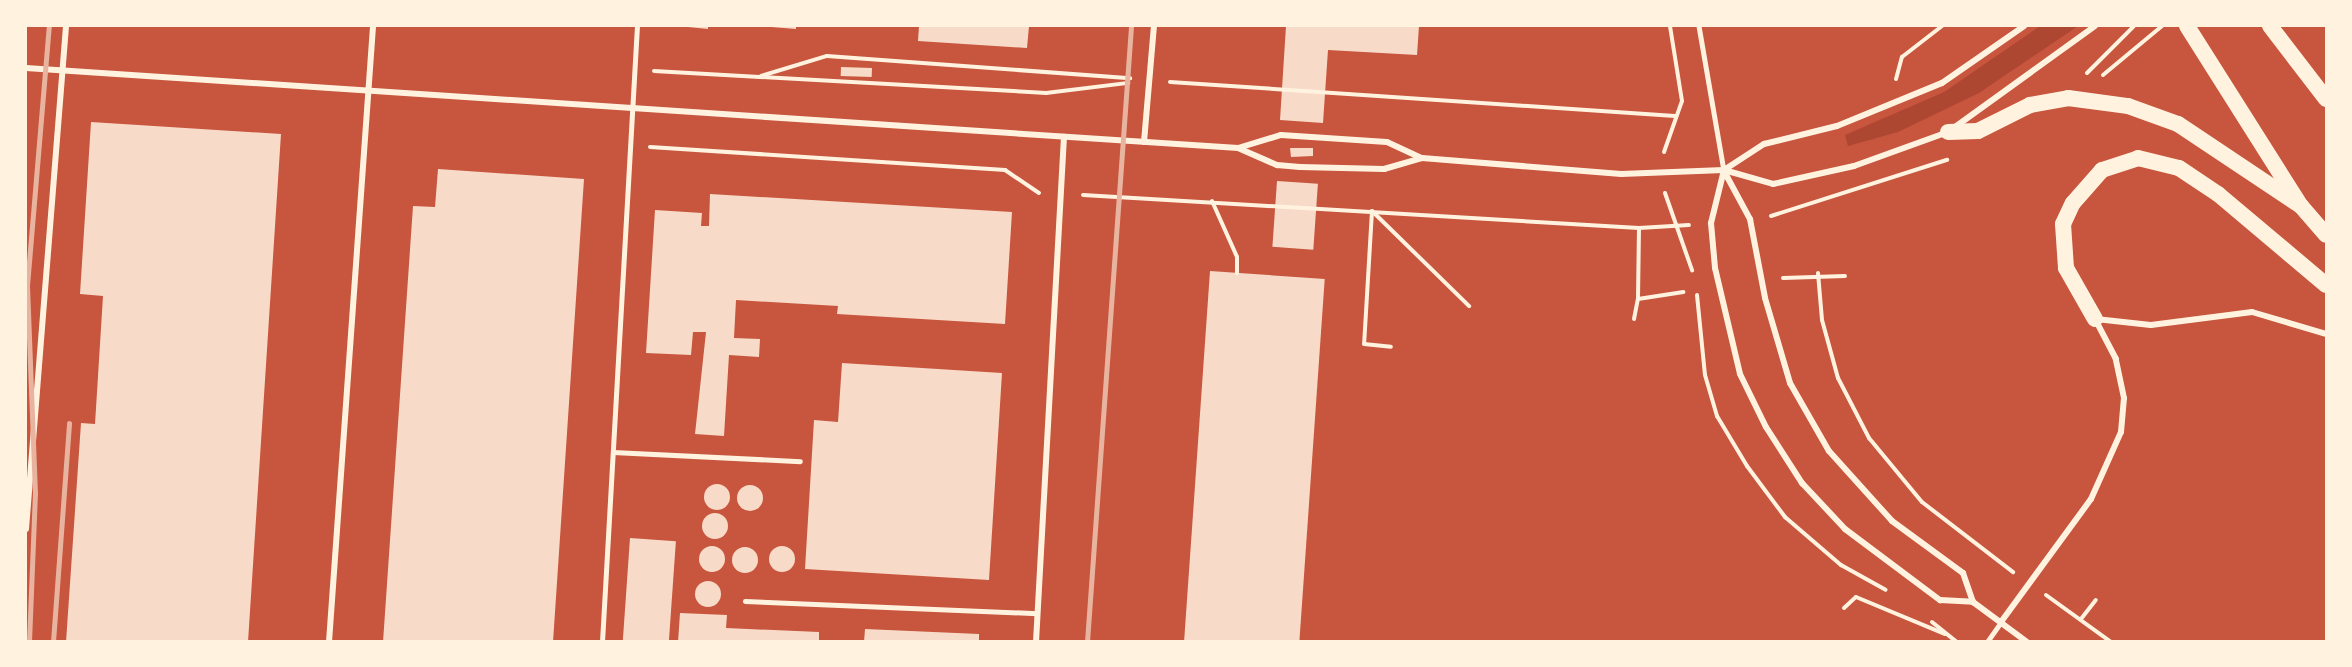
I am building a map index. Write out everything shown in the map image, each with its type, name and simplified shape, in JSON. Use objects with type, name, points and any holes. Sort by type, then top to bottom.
[{"type":"highway","points":[[2187,26],[2301,206],[2326,235]]},
{"type":"highway","points":[[2270,26],[2326,99]]},
{"type":"highway","points":[[1948,132],[1978,131],[2030,105],[2068,98],[2128,105],[2178,124],[2301,206]]},
{"type":"highway","points":[[2095,319],[2066,268],[2063,224],[2073,203],[2102,170],[2138,158],[2179,168],[2218,194],[2326,285]]},
{"type":"street","points":[[26,529],[66,26]]},
{"type":"street","points":[[329,642],[372,26]]},
{"type":"street","points":[[1144,142],[1154,26]]},
{"type":"street","points":[[2024,26],[1942,83],[1837,126],[1764,144],[1724,170],[1711,223],[1717,278],[1740,374],[1766,427],[1802,483],[1845,529],[1940,600],[1973,602],[2027,642]]},
{"type":"street","points":[[1238,148],[1281,135],[1328,138],[1387,142],[1422,158],[1621,174],[1724,170],[1773,184],[1854,166],[1948,132],[2095,26]]},
{"type":"street","points":[[26,68],[367,94],[1238,148],[1276,165],[1300,167],[1384,169],[1422,158]]},
{"type":"street","points":[[1036,642],[1064,137]]},
{"type":"street","points":[[1724,170],[1750,219],[1765,298],[1790,383],[1829,451],[1892,521],[1963,573],[1973,602]]},
{"type":"street","points":[[2095,319],[2151,325],[2252,312],[2326,334]]},
{"type":"street","points":[[2001,622],[2091,499],[2121,432],[2124,398],[2115,359],[2095,319]]},
{"type":"lane","points":[[602,642],[637,26]]},
{"type":"lane","points":[[1700,26],[1724,170]]},
{"type":"lane","points":[[613,452],[800,461]]},
{"type":"lane","points":[[745,601],[1037,613]]},
{"type":"lane","points":[[1987,642],[2001,622]]},
{"type":"path","points":[[760,76],[827,56],[1675,116],[1682,101],[1670,26]]},
{"type":"path","points":[[1912,47],[1942,26]]},
{"type":"path","points":[[2068,98],[2134,26]]},
{"type":"path","points":[[2068,98],[2163,26]]},
{"type":"path","points":[[634,69],[1046,93],[1150,80]]},
{"type":"path","points":[[631,146],[1005,170],[1035,193],[1212,201],[1639,228],[1676,226]]},
{"type":"path","points":[[1212,201],[1237,257],[1237,273]]},
{"type":"path","points":[[1372,211],[1469,306]]},
{"type":"path","points":[[1372,211],[1364,344],[1391,346]]},
{"type":"path","points":[[1634,319],[1638,299],[1639,228]]},
{"type":"path","points":[[1783,278],[1818,273],[1845,276]]},
{"type":"path","points":[[1818,273],[1822,320],[1838,378],[1869,438],[1922,502],[2111,642]]},
{"type":"path","points":[[1638,299],[1683,292]]},
{"type":"path","points":[[1844,608],[1856,597],[1951,637]]},
{"type":"path","points":[[2081,619],[2096,600]]},
{"type":"shaded area","points":[[2040,26],[2078,26],[1979,93],[1898,132],[1848,146],[1845,135],[1944,92]]},
{"type":"building","points":[[678,26],[708,26],[708,29]]},
{"type":"building","points":[[758,26],[796,26],[796,29]]},
{"type":"building","points":[[919,26],[1029,26],[1027,48],[918,41]]},
{"type":"building","points":[[1286,26],[1419,26],[1417,55],[1328,50],[1323,123],[1280,120]]},
{"type":"building","points":[[841,67],[872,68],[872,77],[841,76]]},
{"type":"building","points":[[91,122],[281,134],[248,642],[66,642],[81,423],[95,424],[103,296],[80,294]]},
{"type":"building","points":[[1290,148],[1313,148],[1313,156],[1291,157]]},
{"type":"building","points":[[438,169],[584,179],[553,642],[383,642],[413,206],[435,207]]},
{"type":"building","points":[[1277,181],[1318,184],[1313,250],[1272,247]]},
{"type":"building","points":[[710,194],[1012,212],[1005,324],[837,314],[838,306],[736,300],[734,338],[760,339],[759,357],[729,355],[724,436],[695,434],[706,332],[693,332],[691,355],[646,353],[655,210],[702,213],[701,226],[709,226]]},
{"type":"building","points":[[1210,271],[1325,279],[1299,642],[1184,642]]},
{"type":"building","points":[[842,363],[1002,373],[989,580],[805,569],[814,420],[838,422]]},
{"type":"building","points":[[717,484],[726,488],[730,497],[726,506],[717,510],[708,506],[704,497],[708,488]]},
{"type":"building","points":[[750,485],[759,489],[763,498],[759,507],[750,511],[741,507],[737,498],[741,489]]},
{"type":"building","points":[[715,513],[724,517],[728,526],[724,535],[715,539],[706,535],[702,526],[706,517]]},
{"type":"building","points":[[630,538],[676,541],[669,642],[623,642]]},
{"type":"building","points":[[712,546],[721,550],[725,559],[721,568],[712,572],[703,568],[699,559],[703,550]]},
{"type":"building","points":[[782,546],[791,550],[795,559],[791,568],[782,572],[773,568],[769,559],[773,550]]},
{"type":"building","points":[[745,547],[754,551],[758,560],[754,569],[745,573],[736,569],[732,560],[736,551]]},
{"type":"building","points":[[708,581],[717,585],[721,594],[717,603],[708,607],[699,603],[695,594],[699,585]]},
{"type":"building","points":[[680,613],[727,615],[726,628],[819,632],[819,642],[678,642]]},
{"type":"building","points":[[865,629],[979,634],[979,642],[864,642]]},
{"type":"railway","points":[[29,642],[35,494],[27,286],[49,26]]},
{"type":"railway","points":[[1087,642],[1131,26]]},
{"type":"railway","points":[[53,642],[69,424]]}]
